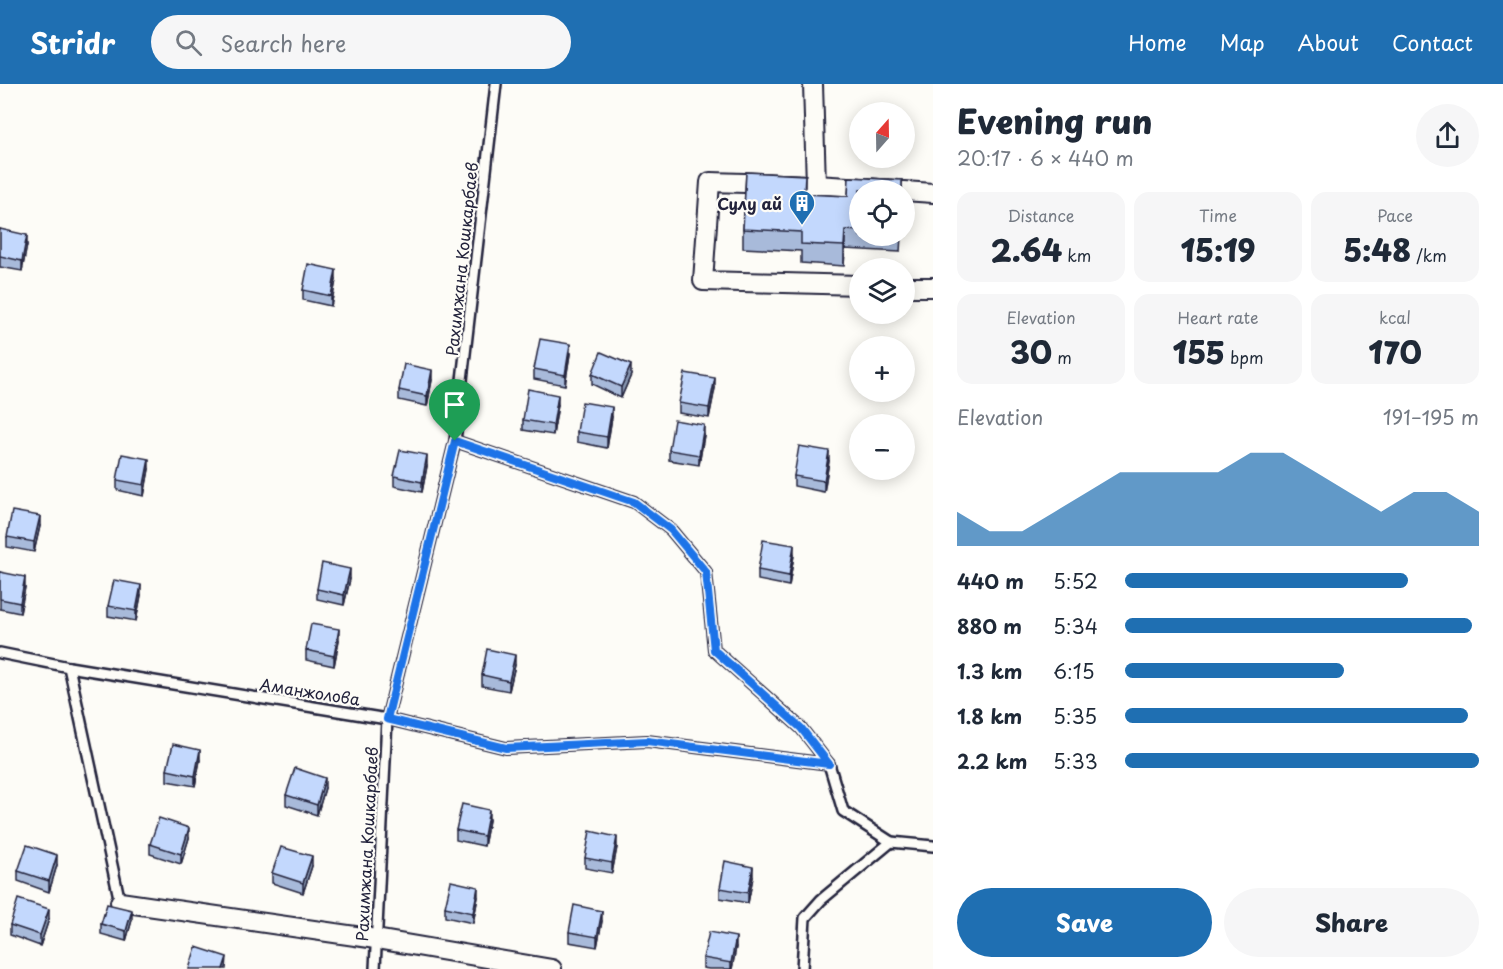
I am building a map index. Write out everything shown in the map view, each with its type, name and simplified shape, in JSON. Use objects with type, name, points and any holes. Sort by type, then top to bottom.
[{"type":"street","points":[[813,84],[816,185]]},
{"type":"street","points":[[849,187],[710,182],[703,281],[849,285]]},
{"type":"street","points":[[915,192],[933,193]]},
{"type":"street","points":[[915,287],[933,287]]},
{"type":"street","points":[[120,902],[376,939],[552,969]]},
{"type":"lane","name":"Рахимжана Кошкарбаев","points":[[375,969],[387,719],[455,441],[496,84]]},
{"type":"lane","points":[[455,441],[634,502],[671,530],[706,572],[714,650],[801,728],[829,764],[843,811],[891,842],[933,846]]},
{"type":"lane","name":"Аманжолова","points":[[0,653],[69,667],[387,719],[506,748],[647,741],[829,764]]},
{"type":"lane","points":[[69,667],[120,902]]},
{"type":"lane","points":[[802,969],[805,918],[821,900],[891,842]]},
{"type":"building","points":[[746,172],[805,175],[804,194],[848,196],[849,177],[902,180],[849,180],[849,230],[845,230],[844,246],[801,244],[801,232],[743,229]]},
{"type":"building","points":[[0,229],[27,235],[22,261],[0,256]]},
{"type":"building","points":[[308,264],[336,270],[331,296],[303,290]]},
{"type":"building","points":[[540,339],[570,344],[565,375],[534,369]]},
{"type":"building","points":[[601,352],[631,365],[621,387],[592,374]]},
{"type":"building","points":[[404,364],[432,370],[427,396],[399,390]]},
{"type":"building","points":[[685,373],[715,378],[709,408],[679,403]]},
{"type":"building","points":[[528,389],[558,395],[553,425],[523,420]]},
{"type":"building","points":[[582,402],[612,407],[607,437],[577,432]]},
{"type":"building","points":[[674,420],[704,425],[699,455],[669,450]]},
{"type":"building","points":[[799,446],[829,451],[824,481],[794,476]]},
{"type":"building","points":[[400,450],[427,455],[422,482],[394,476]]},
{"type":"building","points":[[122,454],[149,459],[144,485],[117,480]]},
{"type":"building","points":[[12,511],[40,516],[34,542],[7,537]]},
{"type":"building","points":[[763,540],[794,545],[789,576],[758,570]]},
{"type":"building","points":[[322,563],[350,569],[344,595],[317,589]]},
{"type":"building","points":[[0,572],[25,577],[20,603],[0,599]]},
{"type":"building","points":[[114,580],[141,585],[136,611],[108,606]]},
{"type":"building","points":[[311,624],[339,629],[334,656],[306,650]]},
{"type":"building","points":[[487,649],[515,655],[509,681],[482,675]]},
{"type":"building","points":[[173,744],[200,750],[195,776],[167,770]]},
{"type":"building","points":[[295,768],[325,778],[317,805],[286,795]]},
{"type":"building","points":[[462,804],[489,810],[484,836],[456,830]]},
{"type":"building","points":[[159,818],[189,828],[181,854],[150,844]]},
{"type":"building","points":[[590,831],[617,837],[612,863],[585,858]]},
{"type":"building","points":[[27,845],[57,855],[49,881],[18,871]]},
{"type":"building","points":[[281,847],[312,856],[303,883],[272,873]]},
{"type":"building","points":[[725,861],[753,867],[748,893],[720,888]]},
{"type":"building","points":[[451,881],[478,887],[473,913],[445,907]]},
{"type":"building","points":[[18,899],[49,909],[40,935],[10,925]]},
{"type":"building","points":[[107,904],[132,910],[126,931],[101,924]]},
{"type":"building","points":[[574,905],[602,911],[597,937],[569,932]]},
{"type":"building","points":[[709,932],[736,937],[731,963],[703,958]]},
{"type":"building","points":[[196,947],[227,957],[223,969],[189,969]]},
{"type":"place","name":"Сулу ай","points":[[802,226]]},
{"type":"route","points":[[455,441],[634,502],[671,530],[706,572],[714,650],[801,728],[829,764],[647,741],[506,748],[387,719],[455,441]]}]
